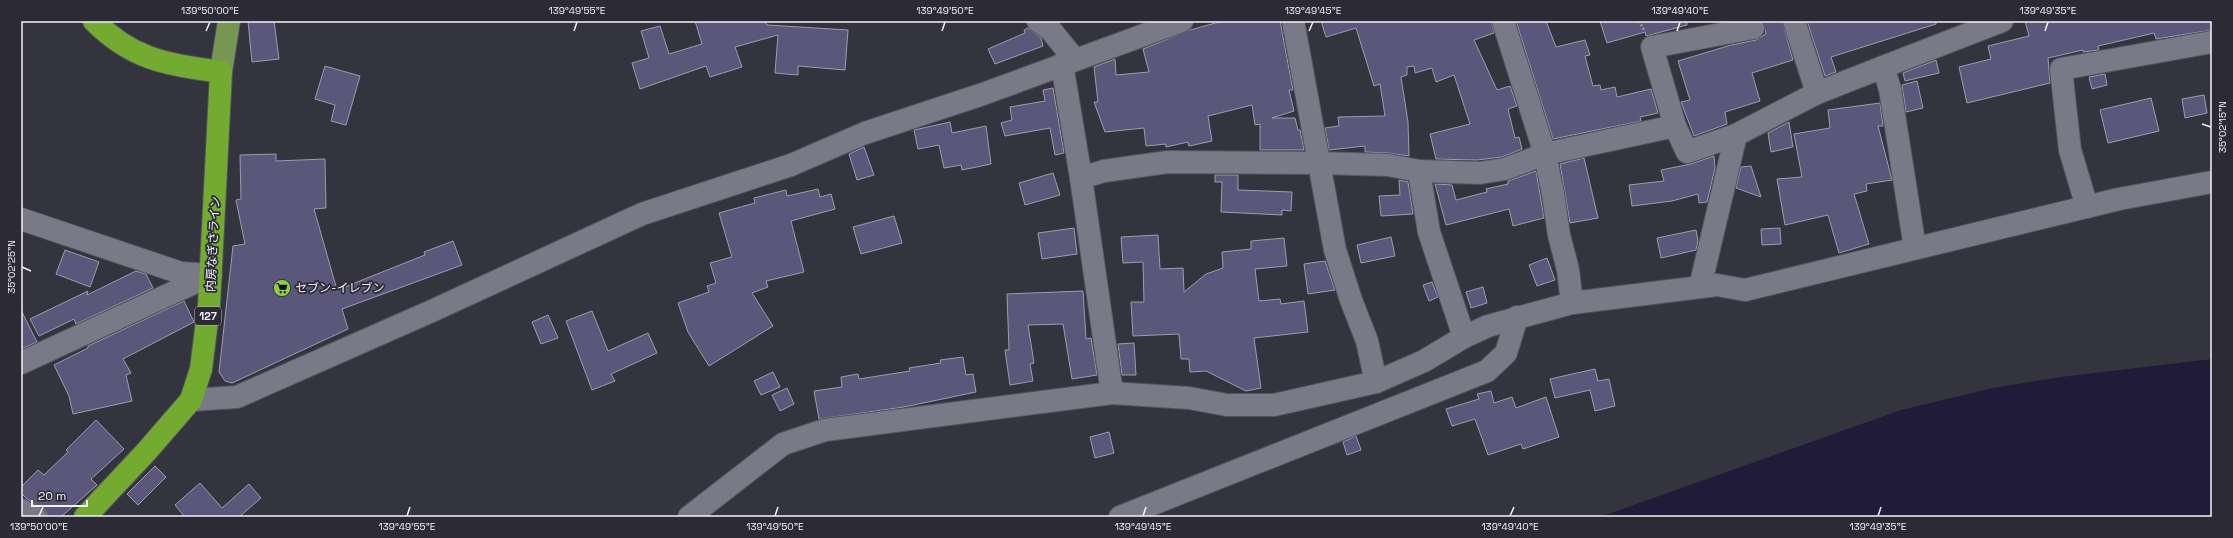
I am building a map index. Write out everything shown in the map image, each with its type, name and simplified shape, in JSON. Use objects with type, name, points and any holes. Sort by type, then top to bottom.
[{"type":"highway","points":[[94,21],[132,51],[154,60],[221,72]]},
{"type":"highway","name":"内房なぎさライン","points":[[85,517],[146,452],[191,400],[201,369],[206,339],[211,275],[221,72]]},
{"type":"main road","points":[[221,72],[229,21]]},
{"type":"street","points":[[1038,21],[1050,29],[1068,62],[1081,178],[1112,394]]},
{"type":"street","points":[[191,400],[237,397],[434,310],[642,214],[791,165],[865,133],[983,94],[1182,21]]},
{"type":"street","points":[[1293,21],[1335,250],[1351,300],[1367,341],[1376,382]]},
{"type":"street","points":[[1502,21],[1545,154],[1559,236],[1568,270],[1572,303]]},
{"type":"street","points":[[1794,21],[1817,93]]},
{"type":"street","points":[[1754,28],[1710,29],[1652,47],[1676,126],[1687,152],[1736,135],[1817,93],[2002,21]]},
{"type":"street","points":[[2087,207],[2070,150],[2061,69],[2212,42]]},
{"type":"street","points":[[1883,67],[1890,88],[1915,248]]},
{"type":"street","points":[[1081,178],[1104,170],[1168,162],[1319,163],[1388,166],[1419,171],[1480,173],[1505,169],[1545,154],[1676,126]]},
{"type":"street","points":[[1700,287],[1736,135]]},
{"type":"street","points":[[1419,171],[1428,232],[1464,337]]},
{"type":"street","points":[[689,517],[784,444],[825,430],[1112,394],[1189,398],[1227,405],[1274,405],[1376,382],[1424,361],[1464,337],[1488,326],[1572,303],[1700,287],[1717,286],[1745,290],[2087,207],[2212,182]]},
{"type":"street","points":[[21,219],[181,273],[211,275]]},
{"type":"street","points":[[21,363],[211,275]]},
{"type":"street","points":[[1120,517],[1487,371],[1506,353],[1517,317]]},
{"type":"street","points":[[21,510],[35,517]]},
{"type":"shaded area","points":[[2212,359],[2212,517],[1600,517],[1901,410],[1993,388],[2061,377]]},
{"type":"building","points":[[248,21],[274,21],[279,59],[252,62]]},
{"type":"building","points":[[695,21],[765,21],[767,25],[848,30],[845,70],[798,66],[798,75],[775,73],[778,35],[735,47],[742,67],[710,77],[706,66],[640,89],[632,63],[649,58],[641,31],[660,26],[669,54],[702,44]]},
{"type":"building","points":[[1223,21],[1280,21],[1293,90],[1289,90],[1294,111],[1272,118],[1295,118],[1298,130],[1300,130],[1304,150],[1260,150],[1260,124],[1255,125],[1252,105],[1208,116],[1212,141],[1189,146],[1188,142],[1166,147],[1166,144],[1146,146],[1144,128],[1105,132],[1094,102],[1098,102],[1094,67],[1115,59],[1116,75],[1149,72],[1143,49],[1190,30]]},
{"type":"building","points":[[1321,21],[1491,21],[1494,33],[1474,40],[1497,90],[1510,86],[1517,106],[1508,109],[1515,138],[1519,137],[1522,149],[1502,157],[1477,160],[1436,159],[1430,134],[1470,124],[1454,75],[1436,82],[1432,68],[1415,73],[1414,66],[1407,67],[1407,75],[1401,77],[1408,122],[1409,156],[1365,152],[1365,146],[1329,150],[1325,128],[1339,126],[1338,117],[1385,116],[1380,84],[1374,86],[1356,28],[1326,37]]},
{"type":"building","points":[[1516,21],[1546,21],[1556,47],[1585,40],[1590,55],[1585,56],[1593,86],[1600,85],[1601,90],[1615,87],[1617,97],[1651,89],[1658,113],[1640,117],[1641,121],[1553,139]]},
{"type":"building","points":[[1600,21],[1687,21],[1687,25],[1646,36],[1645,32],[1607,43]]},
{"type":"building","points":[[1763,21],[1782,21],[1793,60],[1752,73],[1760,101],[1725,112],[1727,124],[1694,136],[1681,102],[1690,100],[1678,61],[1731,45],[1756,40],[1766,34]]},
{"type":"building","points":[[1807,21],[1936,21],[1936,24],[1831,57],[1836,72],[1825,76]]},
{"type":"building","points":[[2025,21],[2212,21],[2212,30],[2156,39],[2154,33],[2098,46],[2099,50],[2083,52],[2083,50],[2048,58],[2050,83],[1967,103],[1959,67],[1991,59],[1988,46],[2029,36]]},
{"type":"building","points":[[1028,28],[1041,38],[1043,46],[995,64],[988,49],[1025,33],[1024,30]]},
{"type":"building","points":[[1936,60],[1939,73],[1905,81],[1903,73]]},
{"type":"building","points":[[325,66],[360,76],[346,125],[331,121],[335,105],[315,99]]},
{"type":"building","points":[[2105,74],[2107,85],[2092,89],[2089,77]]},
{"type":"building","points":[[1917,81],[1923,108],[1906,112],[1902,85]]},
{"type":"building","points":[[1053,88],[1064,153],[1055,155],[1050,128],[1005,136],[1001,123],[1012,120],[1010,107],[1045,101],[1043,90]]},
{"type":"building","points":[[2204,95],[2207,113],[2185,118],[2182,99]]},
{"type":"building","points":[[2151,98],[2159,131],[2108,143],[2100,110]]},
{"type":"building","points":[[1880,103],[1883,126],[1878,126],[1892,180],[1866,184],[1867,191],[1854,194],[1869,244],[1839,253],[1828,215],[1785,225],[1777,179],[1802,177],[1794,134],[1830,128],[1828,110]]},
{"type":"building","points":[[950,122],[952,133],[986,126],[991,164],[962,170],[961,165],[944,168],[939,145],[918,149],[914,130]]},
{"type":"building","points":[[1789,122],[1793,147],[1771,152],[1768,133]]},
{"type":"building","points":[[864,147],[874,175],[857,180],[849,154]]},
{"type":"building","points":[[276,154],[276,161],[325,159],[326,208],[314,209],[337,290],[425,255],[424,252],[453,241],[462,265],[342,309],[348,329],[232,383],[225,381],[219,372],[233,246],[245,244],[236,200],[241,199],[240,155]]},
{"type":"building","points":[[1714,156],[1715,168],[1707,202],[1699,203],[1698,194],[1672,201],[1632,206],[1629,185],[1664,181],[1661,170],[1691,164]]},
{"type":"building","points":[[1584,158],[1598,218],[1570,223],[1560,164]]},
{"type":"building","points":[[1751,166],[1761,197],[1736,188],[1741,167]]},
{"type":"building","points":[[1536,171],[1544,218],[1513,226],[1509,209],[1446,225],[1435,184],[1452,185],[1456,200],[1487,192],[1486,189],[1508,184],[1508,181]]},
{"type":"building","points":[[1053,173],[1060,195],[1025,205],[1019,183]]},
{"type":"building","points":[[1215,175],[1238,175],[1238,190],[1292,192],[1291,211],[1282,210],[1282,215],[1221,212],[1222,182],[1215,182]]},
{"type":"building","points":[[1399,180],[1408,182],[1413,214],[1381,216],[1379,196],[1400,195]]},
{"type":"building","points":[[818,189],[820,197],[831,194],[835,209],[791,221],[804,272],[766,281],[768,287],[752,293],[773,326],[709,366],[688,332],[678,303],[709,292],[707,286],[716,283],[710,263],[732,257],[719,213],[755,203],[754,198],[786,190],[787,196]]},
{"type":"building","points":[[894,216],[902,243],[861,254],[853,227]]},
{"type":"building","points":[[1074,228],[1077,254],[1042,259],[1038,233]]},
{"type":"building","points":[[1780,228],[1781,244],[1762,245],[1761,229]]},
{"type":"building","points":[[1696,230],[1698,241],[1696,250],[1661,258],[1657,238]]},
{"type":"building","points":[[1158,235],[1160,269],[1183,268],[1184,292],[1206,274],[1223,268],[1222,252],[1251,249],[1251,241],[1284,238],[1287,266],[1255,269],[1259,301],[1280,299],[1281,304],[1304,301],[1308,332],[1254,338],[1261,388],[1246,391],[1206,371],[1190,372],[1189,359],[1181,359],[1179,334],[1133,336],[1131,302],[1144,302],[1143,262],[1123,263],[1121,237]]},
{"type":"building","points":[[1391,237],[1395,256],[1361,263],[1357,245]]},
{"type":"building","points":[[65,250],[99,262],[90,287],[56,274]]},
{"type":"building","points":[[1547,258],[1555,280],[1537,286],[1529,265]]},
{"type":"building","points":[[1325,261],[1335,290],[1308,294],[1304,264]]},
{"type":"building","points":[[136,271],[146,274],[153,288],[76,324],[74,319],[39,336],[30,319],[88,291],[87,295]]},
{"type":"building","points":[[1432,282],[1438,297],[1429,301],[1423,285]]},
{"type":"building","points":[[1483,287],[1487,303],[1471,308],[1466,292]]},
{"type":"building","points":[[1083,291],[1086,339],[1091,338],[1097,375],[1072,379],[1063,324],[1028,325],[1034,363],[1030,364],[1033,381],[1010,385],[1005,350],[1009,350],[1007,294]]},
{"type":"building","points":[[184,301],[194,322],[123,359],[131,373],[126,375],[132,401],[73,414],[69,396],[54,365],[88,348],[88,346]]},
{"type":"building","points":[[21,310],[37,342],[21,349]]},
{"type":"building","points":[[592,311],[608,351],[648,333],[657,353],[611,374],[615,381],[592,390],[566,321]]},
{"type":"building","points":[[548,315],[558,338],[541,344],[532,322]]},
{"type":"building","points":[[1134,343],[1136,375],[1122,375],[1118,344]]},
{"type":"building","points":[[963,357],[966,375],[973,374],[976,392],[904,407],[819,419],[814,391],[842,387],[841,377],[858,374],[859,379],[910,371],[909,368],[941,363],[940,360]]},
{"type":"building","points":[[1595,369],[1598,381],[1609,379],[1615,406],[1595,411],[1590,390],[1555,398],[1550,379]]},
{"type":"building","points":[[773,372],[780,387],[761,395],[754,381]]},
{"type":"building","points":[[787,388],[794,404],[780,411],[772,395]]},
{"type":"building","points":[[1491,391],[1494,403],[1512,397],[1516,408],[1546,397],[1559,437],[1523,449],[1521,444],[1488,455],[1475,419],[1452,426],[1446,409],[1479,399],[1477,394]]},
{"type":"building","points":[[96,420],[124,449],[91,479],[97,485],[61,517],[48,517],[45,510],[27,499],[21,493],[21,487],[38,470],[44,475],[68,452],[66,450]]},
{"type":"building","points":[[1109,432],[1114,453],[1095,458],[1090,437]]},
{"type":"building","points":[[1356,436],[1361,450],[1347,455],[1343,442]]},
{"type":"building","points":[[155,466],[166,477],[138,505],[127,494]]},
{"type":"building","points":[[200,483],[222,508],[249,484],[261,498],[239,517],[185,517],[175,505]]},
{"type":"place","name":"セブン-イレブン","points":[[282,288]]}]
